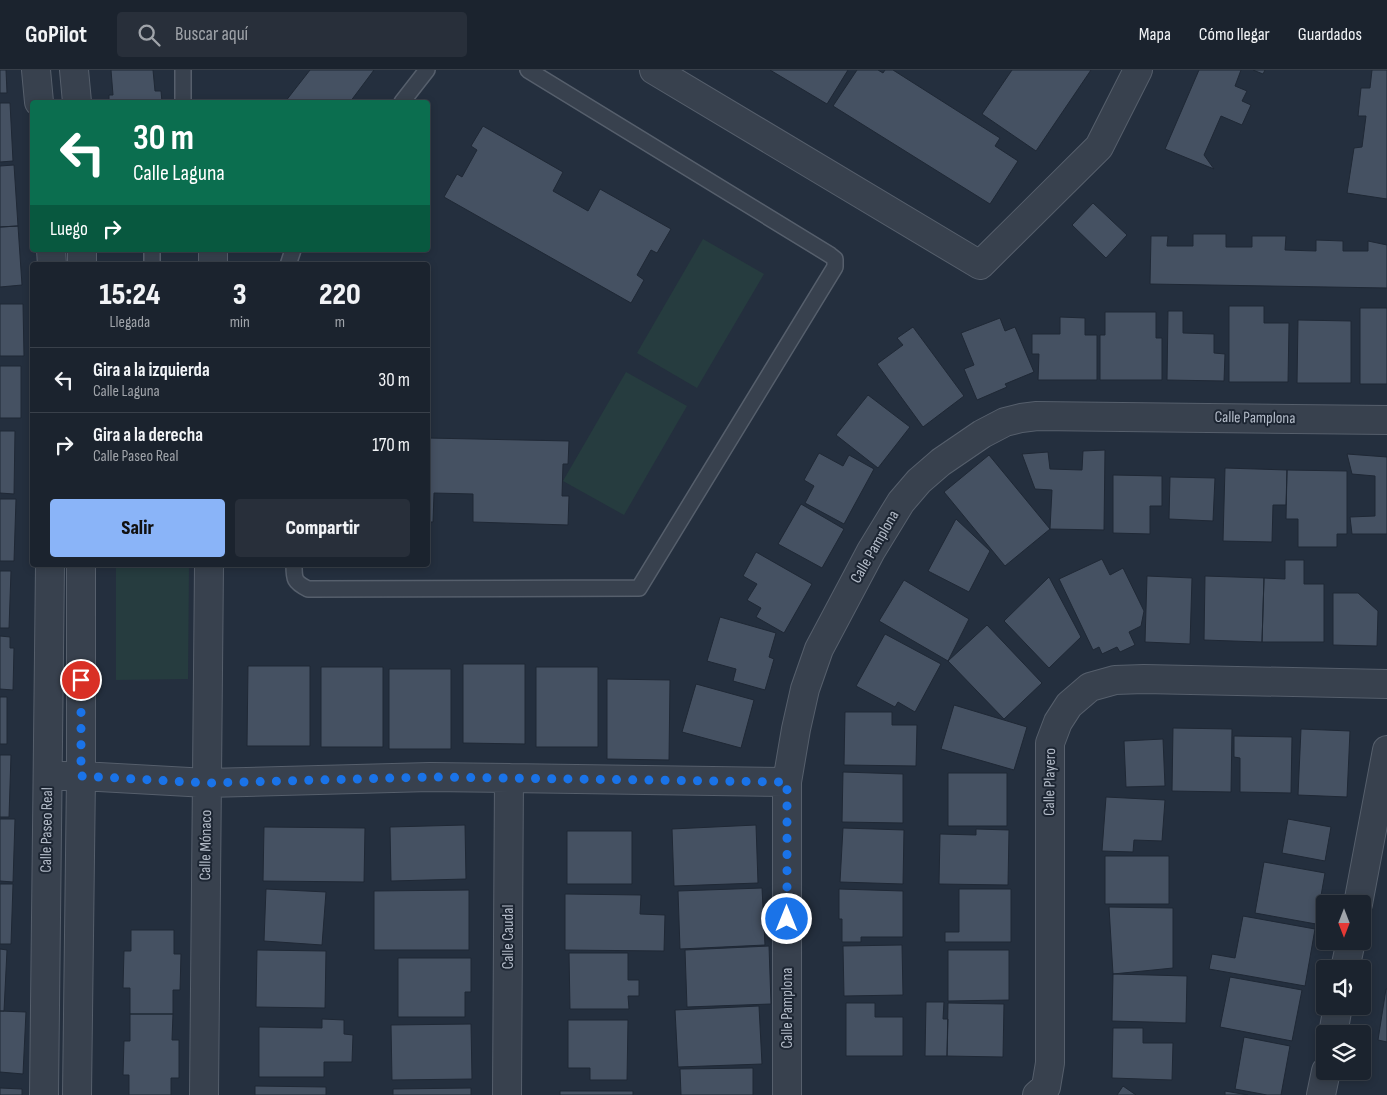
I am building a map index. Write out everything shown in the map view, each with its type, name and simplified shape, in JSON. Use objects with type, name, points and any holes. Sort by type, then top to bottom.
[{"type":"street","points":[[36,70],[39,100]]},
{"type":"street","points":[[74,70],[77,100]]},
{"type":"street","points":[[654,70],[980,265],[1099,147],[1138,70]]},
{"type":"street","name":"Calle Pamplona","points":[[787,1095],[787,782],[796,729],[805,689],[818,649],[871,551],[901,502],[919,481],[941,462],[982,434],[1005,422],[1021,418],[1037,416],[1387,420]]},
{"type":"street","name":"Calle Paseo Real","points":[[44,1095],[50,567]]},
{"type":"street","name":"Calle Paseo Real","points":[[77,1095],[81,776],[81,567]]},
{"type":"street","name":"Calle Mónaco","points":[[204,1095],[209,567]]},
{"type":"street","name":"Calle Playero","points":[[1037,1095],[1046,1087],[1050,1063],[1050,743],[1058,722],[1069,705],[1090,687],[1115,680],[1163,679],[1387,684]]},
{"type":"street","points":[[1360,895],[1387,750]]},
{"type":"street","points":[[48,776],[207,783],[430,777],[787,782]]},
{"type":"street","name":"Calle Caudal","points":[[507,1095],[509,778]]},
{"type":"street","points":[[1321,1095],[1324,1080]]},
{"type":"lane","points":[[183,100],[184,70]]},
{"type":"lane","points":[[404,100],[427,70]]},
{"type":"lane","points":[[294,567],[294,579],[299,585],[308,589],[639,588],[835,267],[835,259],[830,255],[528,70]]},
{"type":"green space","points":[[703,239],[764,274],[697,388],[637,353]]},
{"type":"green space","points":[[626,372],[687,406],[624,515],[563,481]]},
{"type":"green space","points":[[116,567],[189,567],[188,679],[116,680]]},
{"type":"building","points":[[0,70],[6,70],[7,93],[0,93]]},
{"type":"building","points":[[111,70],[153,70],[155,91],[161,91],[162,100],[109,100],[109,95],[113,95]]},
{"type":"building","points":[[310,70],[374,70],[352,100],[287,100]]},
{"type":"building","points":[[770,70],[848,70],[827,104]]},
{"type":"building","points":[[857,70],[878,70],[883,73],[885,70],[893,70],[1000,138],[995,146],[1018,161],[990,204],[833,106]]},
{"type":"building","points":[[1012,70],[1091,70],[1036,151],[982,114]]},
{"type":"building","points":[[1199,70],[1241,70],[1235,86],[1247,91],[1242,101],[1251,105],[1242,125],[1221,116],[1204,155],[1214,169],[1165,149]]},
{"type":"building","points":[[1253,70],[1265,70],[1263,74]]},
{"type":"building","points":[[1372,70],[1387,70],[1387,199],[1347,193],[1354,148],[1362,147],[1366,116],[1358,116],[1361,88],[1370,88]]},
{"type":"building","points":[[0,103],[10,103],[13,161],[0,162]]},
{"type":"building","points":[[483,126],[563,172],[553,191],[588,211],[600,189],[671,229],[657,253],[651,250],[637,275],[644,280],[631,303],[444,197],[457,174],[462,177],[477,150],[471,146]]},
{"type":"building","points":[[14,165],[18,226],[0,227],[0,166]]},
{"type":"building","points":[[1093,203],[1127,235],[1106,258],[1072,225]]},
{"type":"building","points":[[18,226],[22,285],[0,287],[0,227]]},
{"type":"building","points":[[1193,234],[1226,234],[1226,247],[1252,247],[1252,236],[1286,236],[1285,250],[1316,251],[1316,240],[1343,241],[1343,251],[1368,251],[1368,241],[1387,245],[1387,288],[1150,284],[1151,236],[1168,236],[1167,246],[1193,246]]},
{"type":"building","points":[[0,304],[23,304],[24,356],[0,356]]},
{"type":"building","points":[[1229,306],[1264,306],[1264,323],[1289,323],[1288,382],[1229,382]]},
{"type":"building","points":[[1360,308],[1387,308],[1387,384],[1360,384]]},
{"type":"building","points":[[1168,311],[1183,311],[1183,333],[1214,334],[1214,353],[1225,354],[1224,381],[1167,380]]},
{"type":"building","points":[[1105,312],[1156,312],[1156,338],[1162,338],[1162,380],[1100,380],[1100,335],[1105,335]]},
{"type":"building","points":[[1060,317],[1085,318],[1085,335],[1097,335],[1097,380],[1038,380],[1039,354],[1032,354],[1032,334],[1060,334]]},
{"type":"building","points":[[1000,318],[1005,331],[1015,327],[1034,372],[1005,384],[1007,387],[977,400],[964,369],[974,365],[961,333]]},
{"type":"building","points":[[1298,320],[1351,321],[1351,383],[1297,383]]},
{"type":"building","points":[[913,327],[964,396],[923,427],[877,364],[903,345],[897,338]]},
{"type":"building","points":[[0,366],[21,366],[21,418],[0,418]]},
{"type":"building","points":[[868,395],[910,427],[878,468],[836,435]]},
{"type":"building","points":[[0,431],[15,431],[14,494],[0,493]]},
{"type":"building","points":[[430,438],[569,441],[568,464],[563,464],[562,496],[569,496],[568,525],[473,522],[473,494],[434,493],[433,522],[430,522]]},
{"type":"building","points":[[1105,450],[1104,530],[1050,529],[1052,490],[1035,489],[1022,454],[1048,452],[1050,469],[1082,470],[1083,451]]},
{"type":"building","points":[[819,453],[843,466],[849,455],[874,469],[844,524],[805,503],[814,486],[804,480]]},
{"type":"building","points":[[1347,454],[1387,457],[1387,534],[1352,534],[1350,517],[1375,516],[1375,476],[1352,474]]},
{"type":"building","points":[[989,455],[1050,529],[1005,566],[944,492]]},
{"type":"building","points":[[1225,468],[1287,470],[1286,505],[1273,505],[1272,542],[1223,541]]},
{"type":"building","points":[[1287,470],[1347,471],[1347,534],[1337,534],[1337,547],[1298,547],[1298,519],[1286,519]]},
{"type":"building","points":[[1113,475],[1162,476],[1162,506],[1150,506],[1150,534],[1113,533]]},
{"type":"building","points":[[1170,477],[1215,478],[1213,521],[1169,519]]},
{"type":"building","points":[[0,499],[16,499],[14,561],[0,561]]},
{"type":"building","points":[[801,504],[844,529],[822,568],[778,544]]},
{"type":"building","points":[[956,519],[990,551],[969,592],[928,571]]},
{"type":"building","points":[[756,552],[812,584],[784,633],[756,617],[761,608],[747,600],[757,584],[743,576]]},
{"type":"building","points":[[1102,559],[1110,575],[1123,568],[1144,611],[1141,626],[1129,632],[1135,645],[1120,652],[1117,647],[1102,654],[1099,647],[1093,650],[1059,579]]},
{"type":"building","points":[[1285,560],[1304,560],[1304,584],[1324,584],[1324,642],[1262,642],[1264,578],[1285,579]]},
{"type":"building","points":[[0,571],[11,571],[9,628],[0,628]]},
{"type":"building","points":[[1147,576],[1192,578],[1190,644],[1145,642]]},
{"type":"building","points":[[1205,576],[1264,578],[1262,642],[1204,640]]},
{"type":"building","points":[[1049,577],[1081,637],[1049,668],[1004,621]]},
{"type":"building","points":[[904,580],[969,619],[948,661],[879,621]]},
{"type":"building","points":[[1333,593],[1358,593],[1378,611],[1377,646],[1333,645]]},
{"type":"building","points":[[720,617],[776,633],[769,657],[774,659],[765,690],[733,681],[736,669],[707,661]]},
{"type":"building","points":[[987,625],[1042,683],[1004,719],[948,661]]},
{"type":"building","points":[[885,634],[941,664],[915,712],[898,702],[895,707],[856,686]]},
{"type":"building","points":[[0,636],[10,637],[10,648],[14,648],[13,690],[0,689]]},
{"type":"building","points":[[463,664],[525,664],[525,744],[463,743]]},
{"type":"building","points":[[248,666],[310,666],[310,746],[247,746]]},
{"type":"building","points":[[321,667],[383,667],[383,747],[321,747]]},
{"type":"building","points":[[536,667],[598,667],[598,747],[536,747]]},
{"type":"building","points":[[389,669],[451,669],[451,749],[389,749]]},
{"type":"building","points":[[607,679],[670,680],[669,760],[607,759]]},
{"type":"building","points":[[696,684],[754,700],[741,748],[682,732]]},
{"type":"building","points":[[0,697],[7,697],[7,744],[0,744]]},
{"type":"building","points":[[954,705],[1027,727],[1014,770],[941,749]]},
{"type":"building","points":[[845,712],[892,712],[892,725],[917,725],[916,766],[844,765]]},
{"type":"building","points":[[1173,728],[1232,729],[1231,792],[1172,791]]},
{"type":"building","points":[[1301,729],[1350,731],[1347,797],[1298,795]]},
{"type":"building","points":[[1234,736],[1292,737],[1291,793],[1240,792],[1240,758],[1234,757]]},
{"type":"building","points":[[1163,739],[1165,786],[1126,787],[1124,741]]},
{"type":"building","points":[[0,755],[11,755],[9,817],[0,817]]},
{"type":"building","points":[[843,772],[903,774],[903,823],[842,822]]},
{"type":"building","points":[[948,773],[1007,773],[1007,826],[948,826]]},
{"type":"building","points":[[1106,797],[1165,800],[1162,841],[1134,840],[1133,852],[1102,851]]},
{"type":"building","points":[[0,819],[15,819],[13,882],[0,881]]},
{"type":"building","points":[[1288,819],[1331,827],[1325,861],[1282,853]]},
{"type":"building","points":[[465,825],[466,879],[391,881],[390,827]]},
{"type":"building","points":[[756,825],[758,883],[674,886],[672,829]]},
{"type":"building","points":[[264,827],[365,828],[364,882],[263,881]]},
{"type":"building","points":[[843,828],[904,830],[903,884],[840,882]]},
{"type":"building","points":[[976,829],[1009,830],[1008,885],[939,884],[940,834],[976,835]]},
{"type":"building","points":[[567,831],[632,831],[632,884],[567,884]]},
{"type":"building","points":[[1105,856],[1169,856],[1169,904],[1105,904]]},
{"type":"building","points":[[1264,862],[1325,873],[1321,895],[1316,895],[1316,924],[1255,913]]},
{"type":"building","points":[[0,884],[13,884],[11,944],[0,944]]},
{"type":"building","points":[[762,888],[765,945],[680,949],[678,891]]},
{"type":"building","points":[[266,889],[326,892],[322,945],[264,941]]},
{"type":"building","points":[[839,889],[903,891],[903,937],[861,937],[861,942],[842,942],[842,919],[839,919]]},
{"type":"building","points":[[959,889],[1011,889],[1011,942],[945,942],[945,932],[959,932]]},
{"type":"building","points":[[469,890],[469,950],[374,950],[374,891]]},
{"type":"building","points":[[565,894],[641,895],[640,914],[665,915],[664,951],[565,950]]},
{"type":"building","points":[[1109,907],[1173,908],[1173,968],[1113,974]]},
{"type":"building","points":[[1243,916],[1315,929],[1305,986],[1209,969],[1212,954],[1235,958]]},
{"type":"building","points":[[131,930],[174,930],[174,954],[181,954],[180,990],[173,990],[173,1014],[130,1014],[130,988],[123,988],[124,951],[131,951]]},
{"type":"building","points":[[902,945],[903,995],[844,996],[843,946]]},
{"type":"building","points":[[769,946],[771,1004],[687,1007],[685,950]]},
{"type":"building","points":[[0,949],[7,950],[4,1011],[0,1011]]},
{"type":"building","points":[[257,950],[326,951],[325,1008],[256,1007]]},
{"type":"building","points":[[948,950],[1009,950],[1009,1000],[948,1001]]},
{"type":"building","points":[[569,953],[628,953],[628,980],[639,980],[639,996],[628,996],[629,1009],[570,1009]]},
{"type":"building","points":[[398,958],[471,958],[471,992],[465,992],[465,1017],[398,1017]]},
{"type":"building","points":[[1113,974],[1187,976],[1186,1023],[1112,1021]]},
{"type":"building","points":[[1230,977],[1302,990],[1292,1041],[1220,1027]]},
{"type":"building","points":[[1387,989],[1387,1042],[1378,1040]]},
{"type":"building","points":[[926,1002],[944,1002],[943,1019],[948,1019],[947,1056],[925,1056]]},
{"type":"building","points":[[846,1003],[875,1003],[875,1017],[903,1017],[903,1056],[846,1056]]},
{"type":"building","points":[[948,1003],[1004,1004],[1003,1057],[947,1056]]},
{"type":"building","points":[[759,1006],[762,1064],[678,1067],[675,1010]]},
{"type":"building","points":[[0,1011],[26,1012],[23,1074],[0,1072]]},
{"type":"building","points":[[130,1014],[173,1014],[172,1040],[179,1040],[179,1078],[171,1078],[171,1095],[129,1095],[129,1075],[123,1075],[124,1041],[130,1041]]},
{"type":"building","points":[[322,1019],[344,1020],[344,1034],[353,1035],[352,1062],[324,1062],[324,1077],[259,1077],[259,1027],[322,1028]]},
{"type":"building","points":[[568,1020],[628,1020],[627,1080],[590,1080],[590,1068],[568,1068]]},
{"type":"building","points":[[471,1024],[472,1079],[392,1080],[391,1025]]},
{"type":"building","points":[[1113,1028],[1143,1028],[1143,1043],[1173,1043],[1172,1080],[1112,1078]]},
{"type":"building","points":[[1244,1037],[1290,1046],[1281,1095],[1267,1095],[1235,1089]]},
{"type":"building","points":[[753,1068],[753,1095],[681,1095],[680,1069]]},
{"type":"building","points":[[255,1086],[326,1087],[326,1095],[255,1095]]},
{"type":"building","points":[[1123,1086],[1136,1095],[1117,1095]]},
{"type":"building","points":[[0,1088],[22,1089],[22,1095],[0,1095]]},
{"type":"building","points":[[471,1088],[471,1095],[393,1095],[393,1089]]},
{"type":"building","points":[[560,1091],[633,1091],[633,1095],[560,1095]]},
{"type":"building","points":[[1225,1091],[1248,1095],[1225,1095]]},
{"type":"route","points":[[81,680],[81,776],[207,783],[430,777],[787,782],[787,919]]}]
